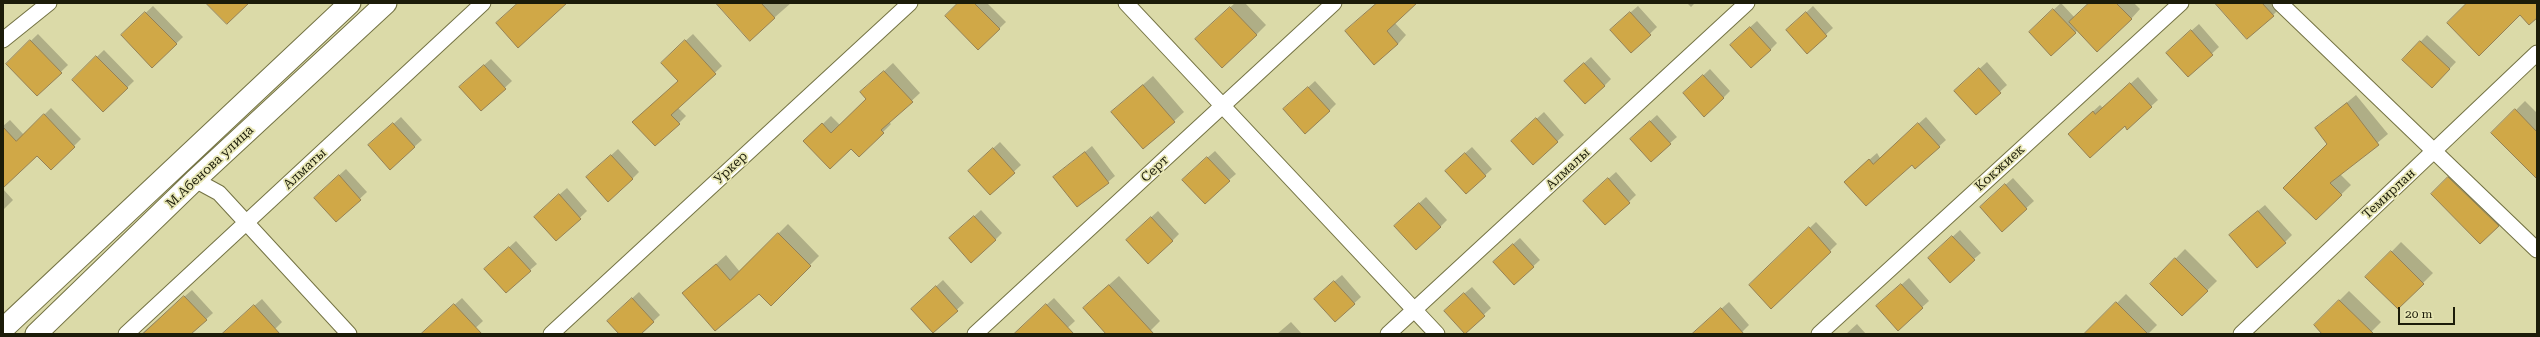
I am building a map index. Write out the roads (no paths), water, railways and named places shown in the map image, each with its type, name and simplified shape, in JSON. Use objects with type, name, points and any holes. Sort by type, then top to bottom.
[{"type":"main road","name":"М.Абенова улица","points":[[3,329],[350,3]]},
{"type":"main road","name":"М.Абенова улица","points":[[36,334],[195,180],[386,3]]},
{"type":"street","points":[[3,40],[49,3]]},
{"type":"street","name":"Алматы","points":[[126,334],[483,3]]},
{"type":"street","name":"Уркер","points":[[551,334],[910,3]]},
{"type":"street","points":[[1126,3],[1437,334]]},
{"type":"street","name":"Серт","points":[[975,334],[1334,3]]},
{"type":"street","name":"Алмалы","points":[[1388,334],[1747,3]]},
{"type":"street","name":"Кокжиек","points":[[1819,334],[2181,3]]},
{"type":"street","points":[[2280,3],[2537,250]]},
{"type":"street","name":"Темирлан","points":[[2241,334],[2537,53]]},
{"type":"street","points":[[195,180],[219,193],[349,334]]}]
